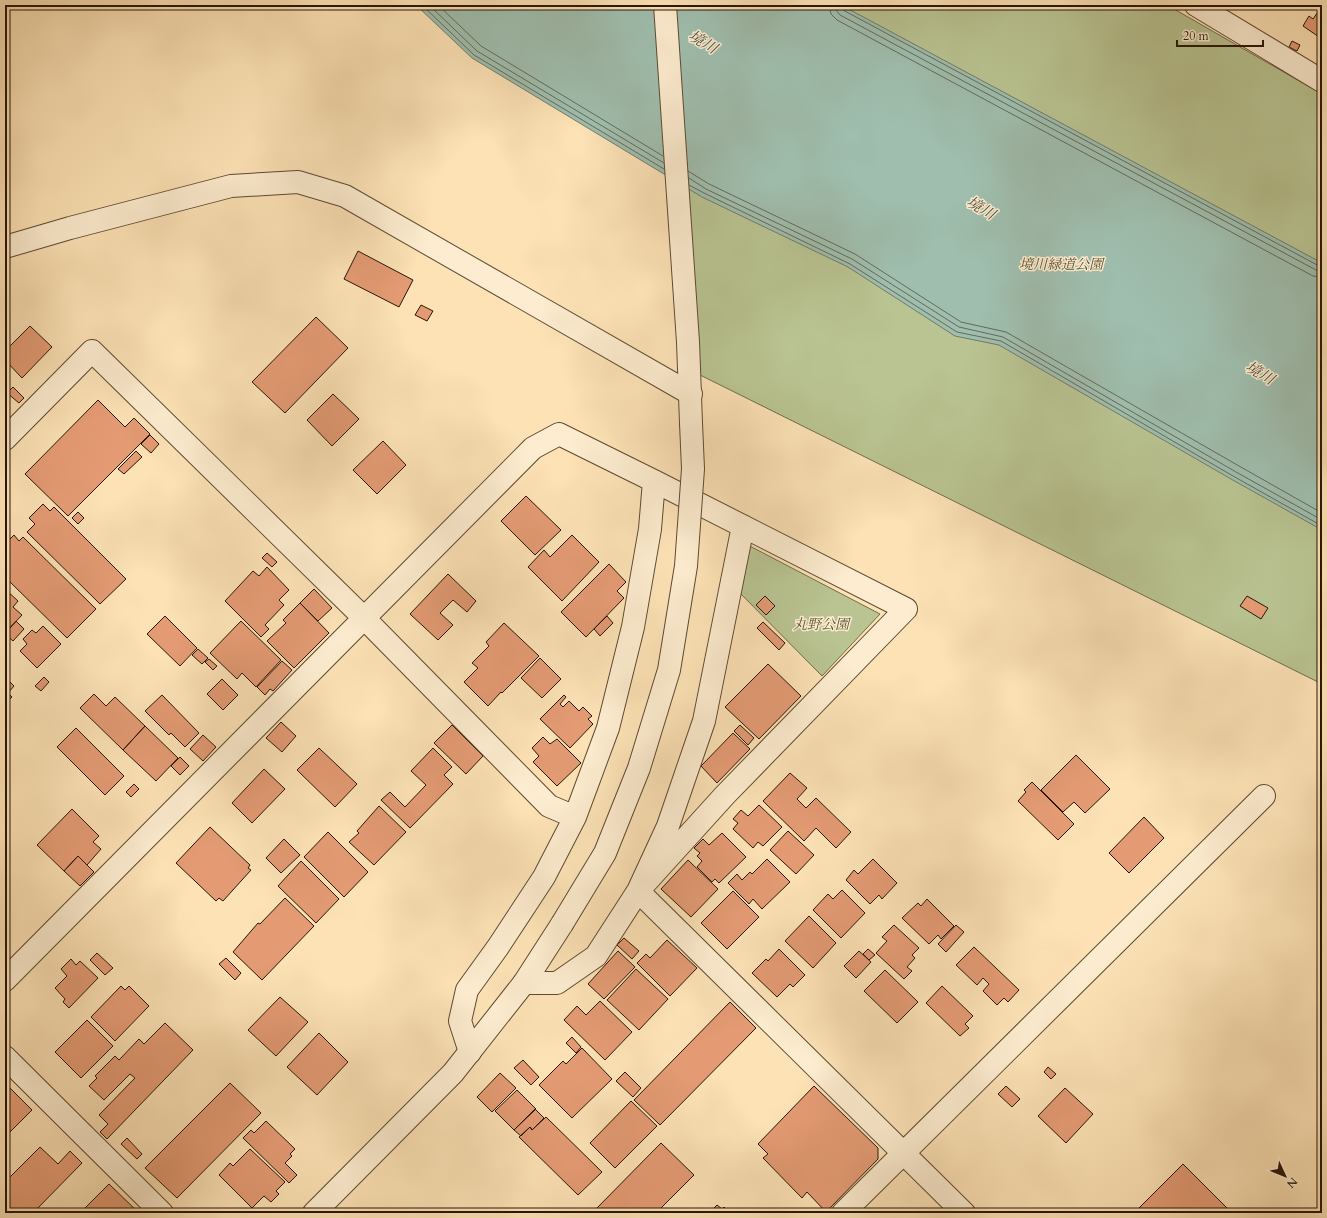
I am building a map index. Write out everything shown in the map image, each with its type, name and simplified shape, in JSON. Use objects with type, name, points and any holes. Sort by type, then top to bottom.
[{"type":"street","points":[[314,1213],[454,1073],[524,983],[605,853],[640,768],[669,670],[686,566],[693,469],[688,342],[666,5]]},
{"type":"street","points":[[1196,5],[1322,81]]},
{"type":"street","points":[[5,247],[70,228],[231,186],[298,182],[345,196],[691,394]]},
{"type":"street","points":[[5,438],[92,351],[364,618],[549,806],[575,817]]},
{"type":"street","points":[[5,980],[533,448],[560,434],[906,609],[725,795],[638,891]]},
{"type":"street","points":[[470,1052],[460,1021],[467,990],[498,947],[544,877],[575,817],[608,728],[633,627],[650,529],[654,481]]},
{"type":"street","points":[[524,983],[557,983],[596,956],[638,891],[668,826],[704,721],[742,526]]},
{"type":"street","points":[[843,1213],[1264,796]]},
{"type":"street","points":[[638,891],[964,1213]]},
{"type":"street","points":[[5,1058],[162,1213]]},
{"type":"green space","name":"境川緑道公園","points":[[702,5],[1167,5],[1322,94],[1322,684],[694,372],[687,196]]},
{"type":"green space","name":"丸野公園","points":[[744,543],[880,614],[822,676],[737,590]]},
{"type":"water","name":"境川","points":[[416,5],[841,5],[1322,263],[1322,530],[999,345],[955,336],[848,267],[702,197],[472,58]]},
{"type":"building","points":[[1322,6],[1322,39],[1303,26],[1309,16],[1313,19]]},
{"type":"building","points":[[1292,41],[1300,45],[1297,51],[1289,47]]},
{"type":"building","points":[[358,251],[413,280],[399,307],[344,279]]},
{"type":"building","points":[[421,305],[433,311],[427,321],[415,315]]},
{"type":"building","points":[[316,317],[348,348],[285,413],[252,382]]},
{"type":"building","points":[[30,326],[52,347],[22,378],[5,360],[5,351]]},
{"type":"building","points":[[13,387],[24,398],[19,403],[7,393]]},
{"type":"building","points":[[333,394],[359,419],[332,446],[307,420]]},
{"type":"building","points":[[98,400],[125,427],[134,418],[150,434],[68,516],[25,474]]},
{"type":"building","points":[[150,435],[159,444],[151,453],[141,444]]},
{"type":"building","points":[[383,441],[406,465],[377,494],[353,470]]},
{"type":"building","points":[[136,451],[142,457],[124,474],[118,469]]},
{"type":"building","points":[[526,496],[561,530],[535,555],[501,521]]},
{"type":"building","points":[[43,504],[50,511],[54,507],[126,579],[100,604],[27,532],[35,524],[29,518]]},
{"type":"building","points":[[78,512],[84,518],[78,524],[72,518]]},
{"type":"building","points":[[14,535],[19,541],[23,537],[96,609],[67,638],[5,577],[5,544]]},
{"type":"building","points":[[572,535],[599,562],[562,601],[528,567],[544,550],[550,557]]},
{"type":"building","points":[[267,553],[277,562],[272,567],[262,558]]},
{"type":"building","points":[[609,564],[626,582],[617,591],[624,598],[586,637],[561,612]]},
{"type":"building","points":[[267,567],[289,590],[279,600],[284,605],[265,625],[269,629],[261,637],[225,601],[253,571],[259,576]]},
{"type":"building","points":[[448,574],[476,601],[467,612],[453,600],[440,613],[453,625],[438,640],[410,614]]},
{"type":"building","points":[[5,589],[18,601],[13,607],[22,615],[5,633]]},
{"type":"building","points":[[314,589],[332,608],[318,621],[300,603]]},
{"type":"building","points":[[765,596],[775,606],[766,615],[756,605]]},
{"type":"building","points":[[1247,596],[1268,608],[1261,619],[1240,606]]},
{"type":"building","points":[[300,603],[329,633],[294,668],[267,641],[286,623],[283,620]]},
{"type":"building","points":[[165,616],[197,648],[180,666],[147,634]]},
{"type":"building","points":[[607,616],[613,623],[600,636],[594,629]]},
{"type":"building","points":[[16,621],[24,629],[13,641],[5,634]]},
{"type":"building","points":[[241,621],[281,660],[256,687],[242,673],[237,679],[210,653]]},
{"type":"building","points":[[763,622],[785,643],[779,650],[757,628]]},
{"type":"building","points":[[504,623],[539,656],[488,706],[464,682],[478,668],[472,663],[489,646],[486,642]]},
{"type":"building","points":[[43,626],[61,644],[37,668],[20,651],[27,644],[23,639],[32,630],[36,633]]},
{"type":"building","points":[[198,649],[208,658],[202,664],[192,655]]},
{"type":"building","points":[[540,658],[561,679],[542,698],[521,678]]},
{"type":"building","points":[[209,659],[217,666],[213,670],[205,662]]},
{"type":"building","points":[[282,661],[292,670],[273,691],[270,689],[265,695],[257,687]]},
{"type":"building","points":[[768,664],[801,696],[759,739],[725,707]]},
{"type":"building","points":[[5,677],[14,686],[8,693],[12,697],[5,704]]},
{"type":"building","points":[[44,677],[49,682],[41,691],[35,686]]},
{"type":"building","points":[[222,679],[238,695],[223,710],[207,694]]},
{"type":"building","points":[[94,694],[106,706],[115,697],[145,726],[123,750],[80,708]]},
{"type":"building","points":[[162,695],[199,733],[185,747],[171,733],[169,735],[145,711]]},
{"type":"building","points":[[564,695],[566,697],[560,704],[563,707],[569,701],[579,711],[583,707],[592,716],[588,719],[593,724],[570,748],[540,719]]},
{"type":"building","points":[[281,722],[296,736],[282,752],[266,738]]},
{"type":"building","points":[[452,725],[483,756],[466,774],[434,743]]},
{"type":"building","points":[[740,725],[754,738],[748,745],[734,731]]},
{"type":"building","points":[[145,726],[178,758],[156,781],[123,750]]},
{"type":"building","points":[[76,728],[124,776],[105,795],[57,747]]},
{"type":"building","points":[[733,733],[750,749],[717,783],[701,766]]},
{"type":"building","points":[[203,735],[216,747],[203,761],[190,749]]},
{"type":"building","points":[[543,737],[550,744],[557,739],[581,763],[557,786],[533,762],[539,756],[532,748]]},
{"type":"building","points":[[319,748],[357,784],[335,807],[297,770]]},
{"type":"building","points":[[433,748],[452,767],[444,775],[453,784],[410,828],[381,800],[390,792],[405,807],[426,785],[411,771]]},
{"type":"building","points":[[1076,755],[1110,789],[1085,813],[1074,802],[1063,812],[1041,790]]},
{"type":"building","points":[[180,757],[189,766],[180,775],[171,766]]},
{"type":"building","points":[[264,769],[285,789],[252,823],[232,803]]},
{"type":"building","points":[[790,773],[807,788],[797,799],[806,808],[816,798],[851,832],[836,848],[816,828],[804,841],[763,801]]},
{"type":"building","points":[[1032,782],[1074,824],[1058,840],[1018,801],[1026,792],[1024,790]]},
{"type":"building","points":[[134,784],[139,789],[131,797],[126,792]]},
{"type":"building","points":[[759,805],[782,827],[763,846],[758,842],[753,848],[733,829],[738,823],[733,819],[741,810],[748,816]]},
{"type":"building","points":[[379,806],[406,832],[374,865],[349,842],[359,833],[357,831]]},
{"type":"building","points":[[72,809],[99,836],[93,842],[101,849],[87,865],[78,856],[64,871],[37,845]]},
{"type":"building","points":[[1144,817],[1164,838],[1129,873],[1109,853]]},
{"type":"building","points":[[210,827],[250,865],[248,868],[251,870],[223,901],[219,898],[216,901],[176,863]]},
{"type":"building","points":[[788,831],[814,855],[796,874],[770,850]]},
{"type":"building","points":[[328,832],[368,872],[344,897],[304,857]]},
{"type":"building","points":[[722,833],[746,857],[719,883],[715,879],[712,882],[697,867],[702,861],[697,856],[700,853],[694,848],[703,839],[709,845]]},
{"type":"building","points":[[284,839],[300,855],[281,873],[266,858]]},
{"type":"building","points":[[78,856],[94,872],[80,886],[64,871]]},
{"type":"building","points":[[767,859],[790,882],[762,909],[753,899],[749,904],[728,883],[737,874],[742,880],[750,872],[752,874]]},
{"type":"building","points":[[873,859],[897,883],[882,899],[879,895],[870,904],[846,880],[854,870],[858,874]]},
{"type":"building","points":[[688,860],[718,889],[691,917],[661,889]]},
{"type":"building","points":[[301,861],[339,899],[316,923],[278,886]]},
{"type":"building","points":[[842,890],[865,913],[841,938],[813,910],[828,894],[833,899]]},
{"type":"building","points":[[733,891],[759,917],[727,949],[701,923]]},
{"type":"building","points":[[285,898],[314,926],[262,980],[233,952],[258,923],[260,924]]},
{"type":"building","points":[[927,899],[954,926],[941,939],[938,935],[929,944],[902,918],[918,903],[921,906]]},
{"type":"building","points":[[809,916],[836,943],[813,968],[785,941]]},
{"type":"building","points":[[894,925],[919,948],[912,955],[915,958],[907,967],[912,971],[904,979],[876,953],[887,941],[882,937]]},
{"type":"building","points":[[956,925],[964,932],[946,952],[938,944]]},
{"type":"building","points":[[624,938],[639,951],[632,959],[617,945]]},
{"type":"building","points":[[667,940],[697,968],[670,996],[637,963],[646,954],[650,958]]},
{"type":"building","points":[[974,947],[1019,990],[1008,1002],[1004,998],[997,1005],[983,991],[989,984],[983,978],[977,985],[956,965]]},
{"type":"building","points":[[779,949],[805,975],[793,987],[790,984],[777,997],[752,973],[766,959],[768,961]]},
{"type":"building","points":[[868,949],[875,955],[869,960],[863,954]]},
{"type":"building","points":[[618,951],[635,967],[604,999],[588,984]]},
{"type":"building","points":[[859,951],[871,962],[856,978],[844,966]]},
{"type":"building","points":[[97,953],[113,968],[105,975],[90,960]]},
{"type":"building","points":[[226,958],[241,973],[235,980],[219,964]]},
{"type":"building","points":[[71,959],[76,965],[80,961],[98,978],[69,1008],[63,1002],[65,999],[55,988],[67,976],[61,969]]},
{"type":"building","points":[[636,969],[668,999],[639,1030],[607,1000]]},
{"type":"building","points":[[885,970],[918,1002],[897,1023],[864,991]]},
{"type":"building","points":[[121,986],[125,990],[129,986],[149,1006],[115,1041],[91,1017]]},
{"type":"building","points":[[942,986],[973,1016],[965,1024],[969,1028],[960,1036],[926,1003]]},
{"type":"building","points":[[280,997],[308,1022],[276,1056],[248,1030]]},
{"type":"building","points":[[600,1001],[632,1032],[605,1060],[564,1020],[577,1006],[586,1015]]},
{"type":"building","points":[[730,1002],[756,1028],[660,1125],[634,1100]]},
{"type":"building","points":[[87,1020],[113,1046],[81,1078],[55,1052]]},
{"type":"building","points":[[165,1023],[193,1050],[107,1139],[100,1132],[108,1124],[99,1115],[135,1078],[130,1074],[104,1100],[89,1086],[97,1078],[95,1076],[115,1056],[119,1060],[139,1039],[144,1044]]},
{"type":"building","points":[[319,1033],[348,1062],[317,1095],[287,1067]]},
{"type":"building","points":[[572,1037],[581,1047],[576,1053],[566,1043]]},
{"type":"building","points":[[582,1048],[612,1079],[572,1118],[539,1085],[563,1061],[566,1064]]},
{"type":"building","points":[[523,1060],[539,1077],[531,1085],[514,1068]]},
{"type":"building","points":[[1048,1067],[1056,1074],[1051,1079],[1044,1072]]},
{"type":"building","points":[[625,1072],[641,1088],[633,1097],[616,1081]]},
{"type":"building","points":[[500,1073],[516,1088],[492,1112],[477,1097]]},
{"type":"building","points":[[230,1083],[261,1113],[177,1198],[145,1168]]},
{"type":"building","points":[[6,1084],[32,1110],[5,1137],[5,1085]]},
{"type":"building","points":[[814,1086],[878,1148],[878,1159],[826,1212],[807,1192],[802,1198],[763,1158],[768,1154],[758,1144]]},
{"type":"building","points":[[1006,1086],[1020,1099],[1012,1107],[998,1094]]},
{"type":"building","points":[[1065,1088],[1093,1114],[1066,1143],[1038,1116]]},
{"type":"building","points":[[517,1090],[536,1109],[514,1130],[495,1111]]},
{"type":"building","points":[[631,1101],[657,1126],[615,1168],[590,1143]]},
{"type":"building","points":[[535,1109],[544,1118],[532,1130],[530,1127],[521,1136],[514,1130]]},
{"type":"building","points":[[546,1117],[602,1172],[578,1195],[519,1137],[530,1127],[532,1130]]},
{"type":"building","points":[[266,1121],[295,1149],[290,1154],[292,1156],[285,1163],[297,1175],[289,1183],[243,1138],[251,1130],[254,1133]]},
{"type":"building","points":[[127,1138],[142,1154],[137,1159],[121,1144]]},
{"type":"building","points":[[661,1143],[694,1175],[656,1213],[592,1213]]},
{"type":"building","points":[[40,1147],[58,1164],[70,1151],[82,1163],[33,1213],[5,1213],[5,1182]]},
{"type":"building","points":[[250,1149],[285,1182],[276,1191],[279,1194],[271,1202],[264,1196],[252,1208],[219,1175],[230,1163],[233,1166]]},
{"type":"building","points":[[1183,1164],[1232,1213],[1134,1213]]},
{"type":"building","points":[[109,1184],[139,1213],[80,1213]]},
{"type":"building","points":[[717,1205],[722,1209],[724,1207],[730,1213],[709,1213]]}]
